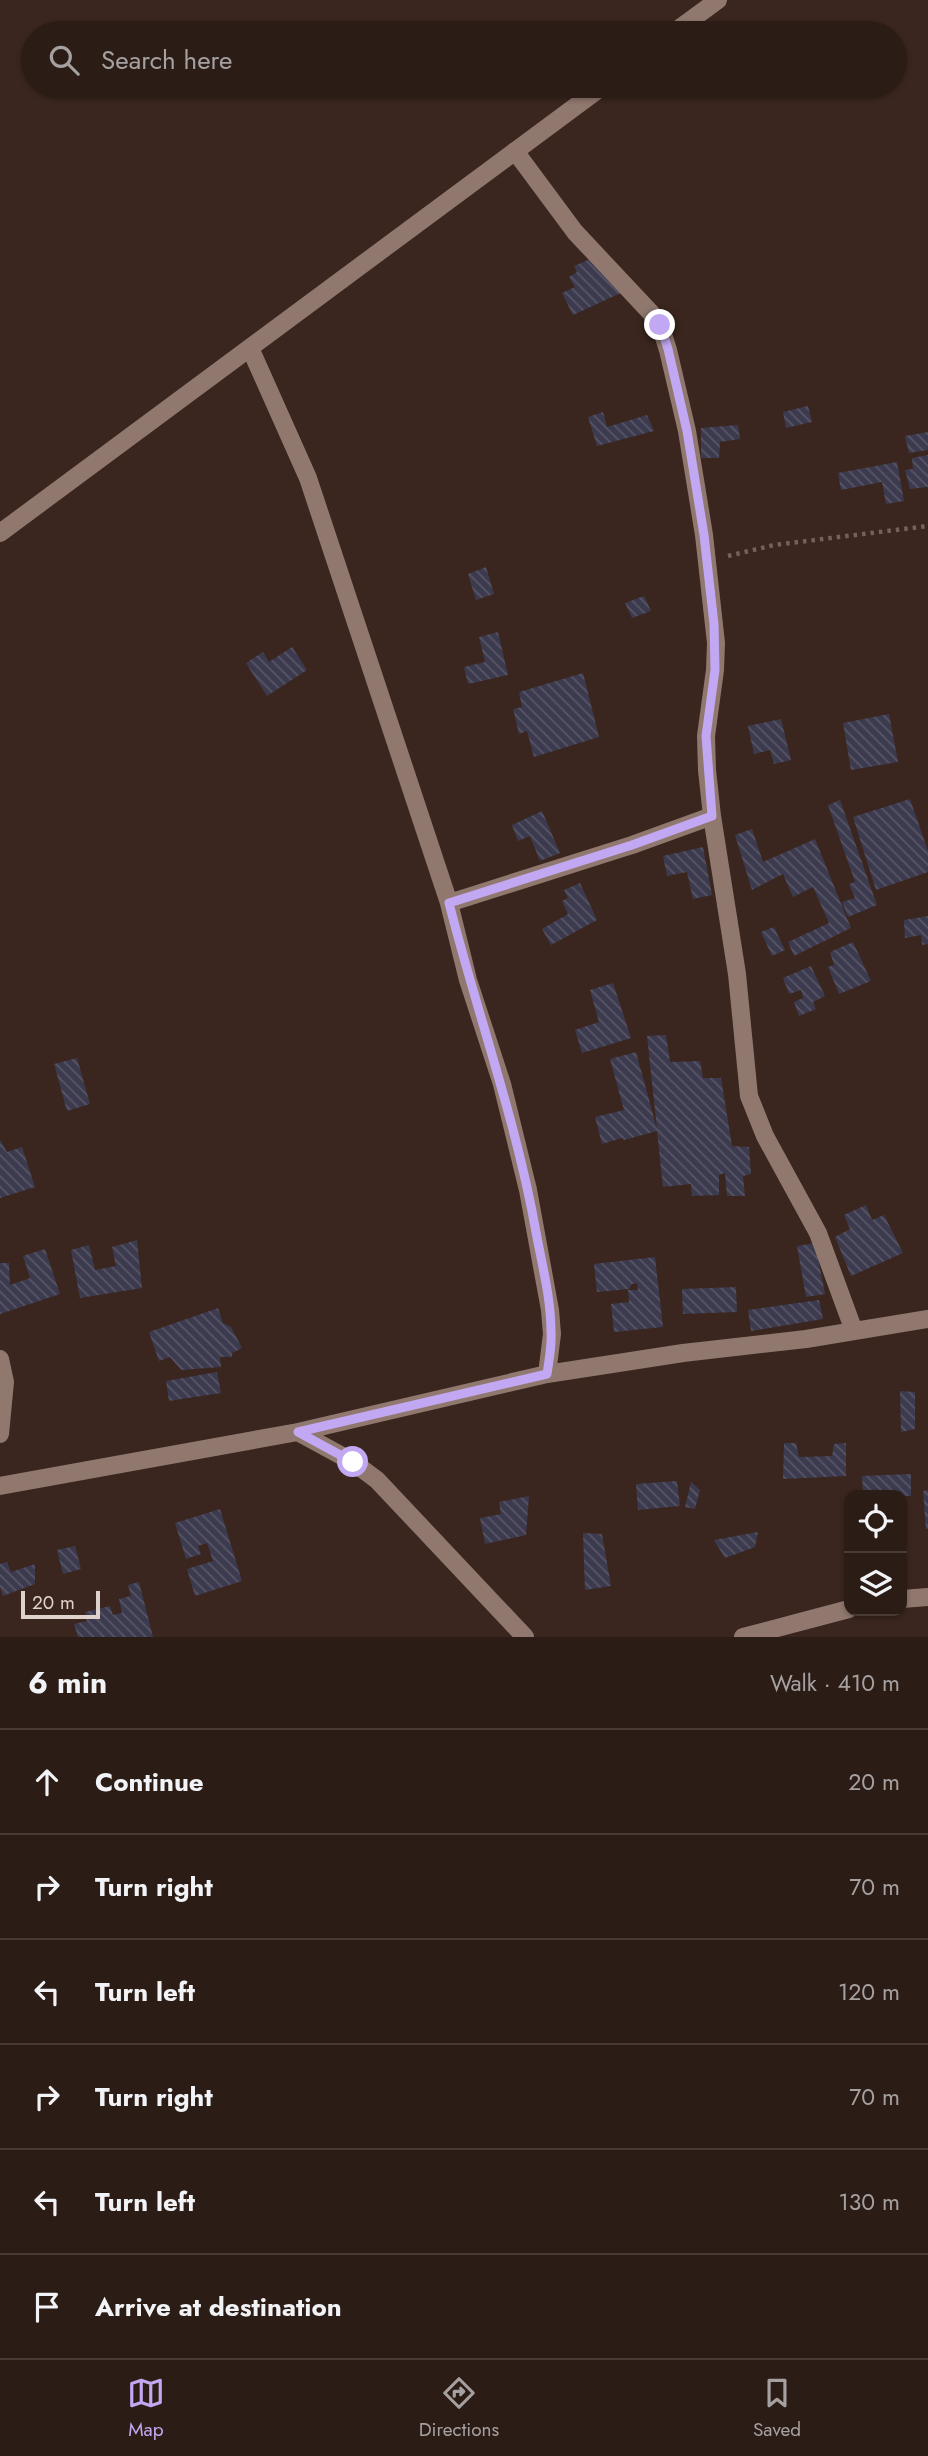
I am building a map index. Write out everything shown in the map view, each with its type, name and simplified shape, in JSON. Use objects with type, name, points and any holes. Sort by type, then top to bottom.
[{"type":"street","points":[[689,21],[718,0]]},
{"type":"street","points":[[0,533],[587,98]]},
{"type":"street","points":[[514,151],[575,232],[660,325],[668,349],[687,431],[707,561],[716,643],[706,736],[712,816],[737,974],[749,1096],[765,1136],[818,1233],[854,1331]]},
{"type":"street","points":[[250,348],[307,478],[449,903],[468,980],[502,1084],[528,1190],[550,1310],[552,1334],[547,1374]]},
{"type":"street","points":[[449,903],[632,845],[712,816]]},
{"type":"street","points":[[0,1486],[298,1432],[547,1374],[683,1353],[806,1339],[928,1319]]},
{"type":"street","points":[[0,1359],[5,1382],[0,1434]]},
{"type":"street","points":[[298,1432],[353,1462],[377,1479],[525,1637]]},
{"type":"street","points":[[907,1599],[928,1597]]},
{"type":"street","points":[[743,1637],[844,1610]]},
{"type":"path","points":[[707,561],[774,545],[928,526]]},
{"type":"building","points":[[604,253],[623,292],[573,315],[562,293],[575,287],[569,277],[577,272],[574,266]]},
{"type":"building","points":[[808,406],[812,422],[786,428],[783,412]]},
{"type":"building","points":[[603,412],[607,427],[647,415],[654,431],[597,446],[588,417]]},
{"type":"building","points":[[738,425],[740,439],[720,442],[719,458],[701,458],[701,428]]},
{"type":"building","points":[[928,432],[928,450],[909,453],[905,436]]},
{"type":"building","points":[[928,455],[928,487],[910,489],[905,470],[913,469],[912,458]]},
{"type":"building","points":[[897,462],[904,501],[886,504],[882,482],[841,490],[838,473]]},
{"type":"building","points":[[486,567],[494,594],[476,600],[468,574]]},
{"type":"building","points":[[644,596],[651,611],[632,618],[625,603]]},
{"type":"building","points":[[498,632],[508,675],[468,684],[464,667],[485,662],[479,637]]},
{"type":"building","points":[[292,647],[307,670],[267,696],[246,663],[263,652],[269,662]]},
{"type":"building","points":[[583,673],[599,737],[534,757],[527,731],[519,734],[513,709],[522,707],[519,692]]},
{"type":"building","points":[[889,714],[898,762],[851,770],[843,723]]},
{"type":"building","points":[[781,719],[791,760],[774,764],[770,750],[754,754],[748,726]]},
{"type":"building","points":[[910,799],[928,851],[928,872],[876,890],[853,817]]},
{"type":"building","points":[[840,800],[877,905],[848,917],[842,902],[855,898],[849,884],[855,882],[828,805]]},
{"type":"building","points":[[542,811],[560,853],[540,861],[530,836],[518,841],[512,825]]},
{"type":"building","points":[[752,829],[763,862],[815,839],[851,928],[794,956],[788,942],[829,923],[813,887],[793,897],[783,874],[752,890],[735,835]]},
{"type":"building","points":[[703,847],[712,895],[693,899],[687,872],[667,876],[663,856]]},
{"type":"building","points":[[580,883],[597,920],[551,945],[542,929],[568,914],[562,901],[568,898],[564,890]]},
{"type":"building","points":[[928,916],[928,944],[922,945],[921,935],[905,938],[904,920]]},
{"type":"building","points":[[774,927],[785,950],[772,956],[761,932]]},
{"type":"building","points":[[853,942],[871,981],[839,994],[828,967],[834,965],[830,952]]},
{"type":"building","points":[[811,966],[825,996],[813,1002],[816,1009],[799,1016],[794,1002],[803,998],[801,990],[789,994],[783,978]]},
{"type":"building","points":[[613,983],[631,1038],[582,1053],[575,1030],[599,1022],[590,990]]},
{"type":"building","points":[[666,1035],[670,1062],[700,1061],[703,1078],[721,1078],[732,1146],[749,1147],[751,1174],[743,1176],[745,1196],[727,1196],[725,1173],[719,1175],[719,1195],[692,1196],[691,1184],[663,1187],[657,1131],[602,1144],[595,1117],[624,1110],[610,1059],[636,1052],[657,1129],[647,1036]]},
{"type":"building","points":[[77,1058],[90,1104],[67,1111],[54,1064]]},
{"type":"building","points":[[0,1140],[7,1152],[22,1147],[35,1187],[0,1198]]},
{"type":"building","points":[[866,1205],[872,1220],[884,1215],[903,1253],[851,1276],[835,1237],[850,1229],[844,1215]]},
{"type":"building","points":[[137,1240],[142,1288],[80,1298],[71,1250],[89,1245],[95,1270],[116,1266],[112,1247]]},
{"type":"building","points":[[815,1243],[825,1294],[806,1297],[797,1246]]},
{"type":"building","points":[[45,1249],[60,1294],[0,1314],[0,1263],[9,1263],[10,1285],[30,1278],[23,1256]]},
{"type":"building","points":[[655,1257],[663,1327],[614,1332],[611,1304],[629,1302],[628,1290],[638,1290],[637,1283],[632,1284],[629,1289],[597,1292],[594,1264]]},
{"type":"building","points":[[736,1287],[737,1312],[683,1314],[682,1289]]},
{"type":"building","points":[[819,1300],[823,1319],[751,1331],[748,1310]]},
{"type":"building","points":[[218,1308],[223,1323],[231,1327],[242,1348],[232,1353],[232,1357],[220,1357],[221,1367],[181,1370],[170,1357],[159,1361],[149,1332]]},
{"type":"building","points":[[217,1372],[221,1393],[169,1401],[166,1381]]},
{"type":"building","points":[[900,1391],[915,1392],[915,1429],[901,1432]]},
{"type":"building","points":[[784,1443],[796,1443],[799,1457],[832,1456],[834,1444],[846,1443],[846,1476],[783,1479]]},
{"type":"building","points":[[911,1474],[911,1496],[907,1496],[907,1490],[863,1490],[862,1476]]},
{"type":"building","points":[[677,1481],[680,1506],[638,1510],[636,1484]]},
{"type":"building","points":[[691,1482],[700,1490],[695,1509],[685,1507]]},
{"type":"building","points":[[928,1490],[928,1529],[926,1529],[923,1491]]},
{"type":"building","points":[[529,1496],[526,1535],[485,1544],[480,1518],[501,1514],[499,1502]]},
{"type":"building","points":[[220,1509],[242,1581],[195,1596],[187,1569],[213,1561],[207,1543],[198,1546],[201,1554],[186,1559],[175,1523]]},
{"type":"building","points":[[758,1532],[755,1547],[725,1558],[714,1540]]},
{"type":"building","points":[[583,1533],[602,1534],[611,1586],[585,1590]]},
{"type":"building","points":[[75,1546],[81,1569],[63,1574],[57,1550]]},
{"type":"building","points":[[7,1562],[11,1572],[35,1564],[35,1584],[3,1596],[0,1587],[0,1564]]},
{"type":"building","points":[[139,1582],[153,1637],[78,1637],[74,1624],[87,1621],[85,1612],[110,1606],[113,1615],[122,1613],[119,1599],[131,1596],[128,1585]]},
{"type":"route","points":[[353,1462],[298,1432],[547,1374],[552,1334],[550,1310],[528,1190],[502,1084],[468,980],[449,903],[632,845],[712,816],[706,736],[715,670],[714,624],[704,535],[687,431],[660,325]]}]
